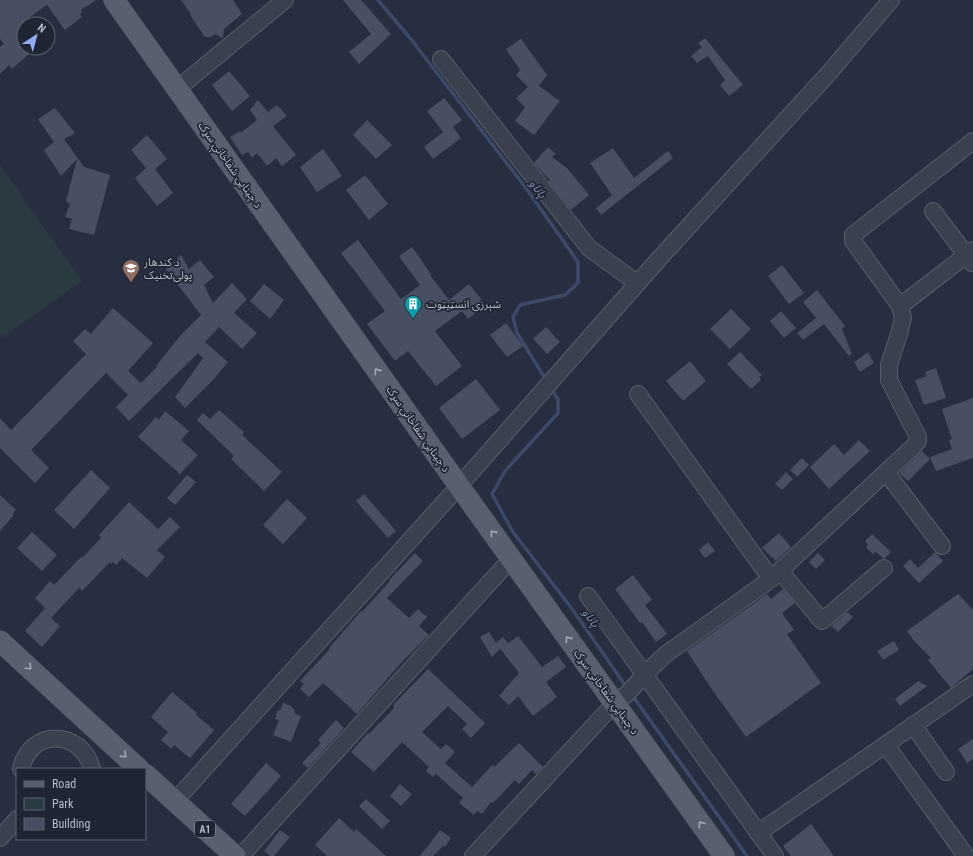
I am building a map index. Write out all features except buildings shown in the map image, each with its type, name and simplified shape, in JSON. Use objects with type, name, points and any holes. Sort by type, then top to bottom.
[{"type":"main road","name":"د چينايي شفاخانې سړک","points":[[114,0],[511,559],[631,688],[724,856]]},
{"type":"main road","points":[[0,641],[138,768]]},
{"type":"main road","points":[[146,775],[174,801]]},
{"type":"main road","name":"A1","points":[[174,801],[235,856]]},
{"type":"street","points":[[177,89],[285,0]]},
{"type":"street","points":[[174,801],[459,486],[637,283],[828,74],[891,0]]},
{"type":"street","points":[[441,59],[589,248],[637,283]]},
{"type":"street","points":[[473,856],[631,688],[666,654],[775,575],[918,441],[918,437],[889,380],[889,365],[903,318],[900,306],[853,241],[853,235],[973,141]]},
{"type":"street","points":[[900,306],[971,257],[933,211]]},
{"type":"street","points":[[638,394],[775,575],[822,621],[884,568]]},
{"type":"street","points":[[886,472],[942,546]]},
{"type":"street","points":[[241,856],[511,559]]},
{"type":"street","points":[[588,596],[631,688],[758,833],[774,856]]},
{"type":"street","points":[[758,833],[973,684]]},
{"type":"street","points":[[913,725],[946,772]]},
{"type":"street","points":[[79,747],[96,729]]},
{"type":"street","points":[[21,768],[22,761],[28,751],[47,739],[58,738],[70,741],[79,747],[87,756],[92,768]]},
{"type":"street","points":[[886,745],[966,856]]},
{"type":"street","points":[[0,838],[16,821]]},
{"type":"green space","points":[[0,165],[82,281],[0,339]]},
{"type":"waterway","name":"پاتاو","points":[[378,0],[410,38],[526,188],[578,262],[578,283],[565,295],[520,305],[513,317],[517,333],[543,375]]},
{"type":"waterway","name":"پاتاو","points":[[554,393],[558,399],[558,413],[505,471],[492,494],[513,532],[573,610],[627,688]]},
{"type":"waterway","name":"پاتاو","points":[[632,695],[747,856]]},
{"type":"place","name":"د کندهار پولی‌تخنیک","points":[[131,283]]},
{"type":"place","name":"شېرزی انسټيټوت","points":[[413,319]]}]
